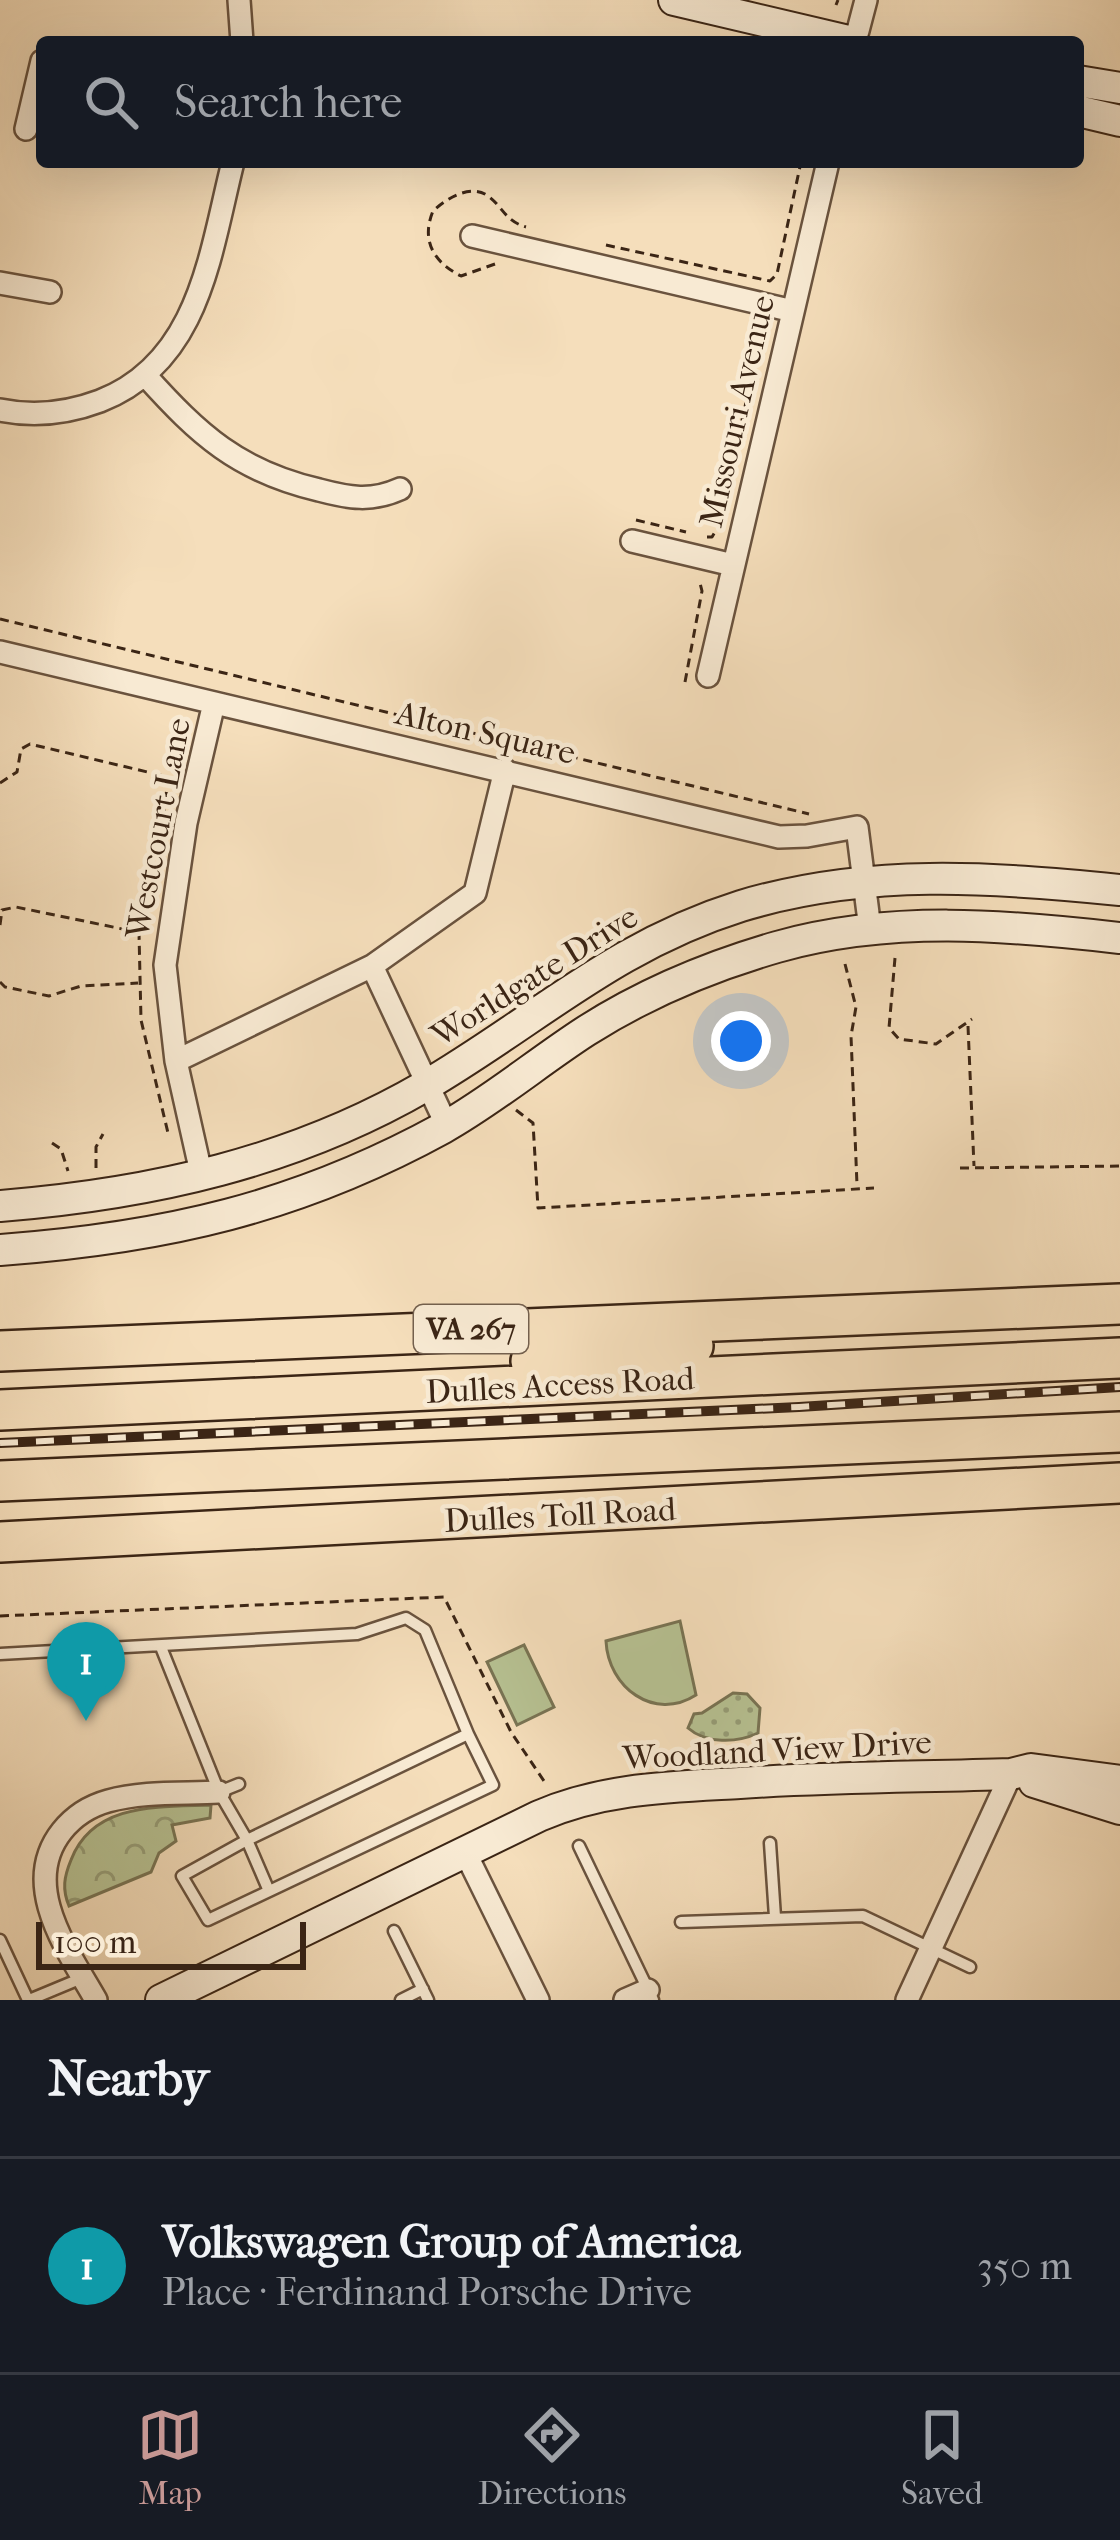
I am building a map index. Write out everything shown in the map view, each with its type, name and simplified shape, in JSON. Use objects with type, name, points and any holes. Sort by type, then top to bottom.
[{"type":"highway","name":"VA 267","points":[[0,1351],[1120,1304]]},
{"type":"highway","points":[[214,1400],[324,1381],[718,1344],[942,1312]]},
{"type":"highway","name":"Dulles Access Road","points":[[0,1410],[1120,1358]]},
{"type":"highway","points":[[0,1481],[1120,1432]]},
{"type":"highway","name":"Dulles Toll Road","points":[[0,1542],[1120,1484]]},
{"type":"street","points":[[239,0],[242,36]]},
{"type":"street","points":[[674,0],[828,36]]},
{"type":"street","points":[[856,36],[866,0]]},
{"type":"street","points":[[1084,83],[1120,88]]},
{"type":"street","points":[[26,129],[36,86]]},
{"type":"street","points":[[1084,113],[1120,122]]},
{"type":"street","points":[[0,410],[39,414],[86,406],[145,375],[175,344],[201,292],[231,168]]},
{"type":"street","name":"Missouri Avenue","points":[[708,676],[827,168]]},
{"type":"street","points":[[472,236],[793,311]]},
{"type":"street","points":[[0,284],[50,292]]},
{"type":"street","points":[[145,375],[205,438],[258,471],[351,498],[368,499],[400,489]]},
{"type":"street","points":[[634,531],[733,565]]},
{"type":"street","name":"Alton Square","points":[[0,652],[779,837],[857,826],[870,929]]},
{"type":"street","name":"Westcourt Lane","points":[[202,1177],[176,1060],[165,965],[187,824],[214,703]]},
{"type":"street","points":[[176,1060],[372,965],[475,893],[505,770]]},
{"type":"street","name":"Worldgate Drive","points":[[0,1206],[131,1192],[202,1177],[316,1139],[426,1085],[601,968],[656,939],[756,902],[864,881],[972,877],[1120,890]]},
{"type":"street","points":[[0,1250],[93,1243],[230,1217],[355,1172],[447,1126],[597,1024],[677,983],[780,946],[870,929],[996,924],[1120,938]]},
{"type":"street","points":[[372,965],[447,1126]]},
{"type":"street","name":"Woodland View Drive","points":[[161,2000],[571,1802],[640,1788],[1011,1774],[1031,1768],[1120,1780]]},
{"type":"street","points":[[907,2000],[1011,1774]]},
{"type":"street","name":"Woodland View Drive","points":[[1011,1774],[1120,1809]]},
{"type":"street","points":[[96,2000],[46,1899],[45,1865],[59,1834],[88,1808],[107,1801],[229,1788]]},
{"type":"street","points":[[466,1852],[538,2000]]},
{"type":"street","points":[[625,2000],[650,1995]]},
{"type":"lane","points":[[0,1654],[357,1634],[406,1618],[425,1630],[493,1785],[208,1920],[182,1876],[468,1734]]},
{"type":"lane","points":[[161,1647],[229,1788],[269,1891]]},
{"type":"lane","points":[[770,1843],[775,1917]]},
{"type":"lane","points":[[579,1846],[650,1995]]},
{"type":"lane","points":[[681,1922],[863,1916],[970,1967]]},
{"type":"lane","points":[[394,1930],[425,1995],[401,2000]]},
{"type":"lane","points":[[0,1940],[29,2000],[83,1977]]},
{"type":"path","points":[[591,242],[770,281],[777,274],[800,168]]},
{"type":"path","points":[[498,263],[461,276],[439,263],[428,242],[433,211],[452,196],[477,193],[489,196],[511,223],[526,227]]},
{"type":"path","points":[[704,537],[712,537],[718,527],[762,331],[760,323],[747,321]]},
{"type":"path","points":[[634,531],[689,533]]},
{"type":"path","points":[[685,682],[702,591],[698,577]]},
{"type":"path","points":[[0,619],[794,808],[814,817],[822,833]]},
{"type":"path","points":[[0,783],[17,772],[21,749],[30,744],[164,776],[169,781],[163,808],[170,824]]},
{"type":"path","points":[[0,926],[1,909],[16,907],[139,933]]},
{"type":"path","points":[[154,922],[140,924],[141,1020],[168,1133]]},
{"type":"path","points":[[895,958],[889,1028],[899,1039],[936,1044],[970,1021],[974,1168]]},
{"type":"path","points":[[845,964],[856,1006],[851,1036],[857,1187]]},
{"type":"path","points":[[0,995],[2,985],[49,996],[81,986],[139,982]]},
{"type":"path","points":[[512,1106],[532,1123],[538,1208],[874,1188]]},
{"type":"path","points":[[96,1168],[96,1147],[103,1134]]},
{"type":"path","points":[[52,1142],[61,1149],[68,1171]]},
{"type":"path","points":[[961,1168],[1120,1166]]},
{"type":"green space","points":[[680,1621],[696,1695],[680,1702],[650,1702],[615,1673],[606,1641]]},
{"type":"green space","points":[[524,1645],[554,1707],[517,1725],[487,1662]]},
{"type":"green space","points":[[733,1693],[747,1694],[760,1708],[758,1733],[722,1740],[688,1728],[694,1714]]},
{"type":"green space","points":[[211,1805],[210,1818],[172,1825],[176,1841],[159,1853],[151,1872],[69,1906],[65,1878],[81,1841],[95,1827],[150,1808]]},
{"type":"railway","points":[[0,1443],[799,1407],[1120,1387]]},
{"type":"place","name":"Volkswagen Group of America","points":[[86,1721]]}]
